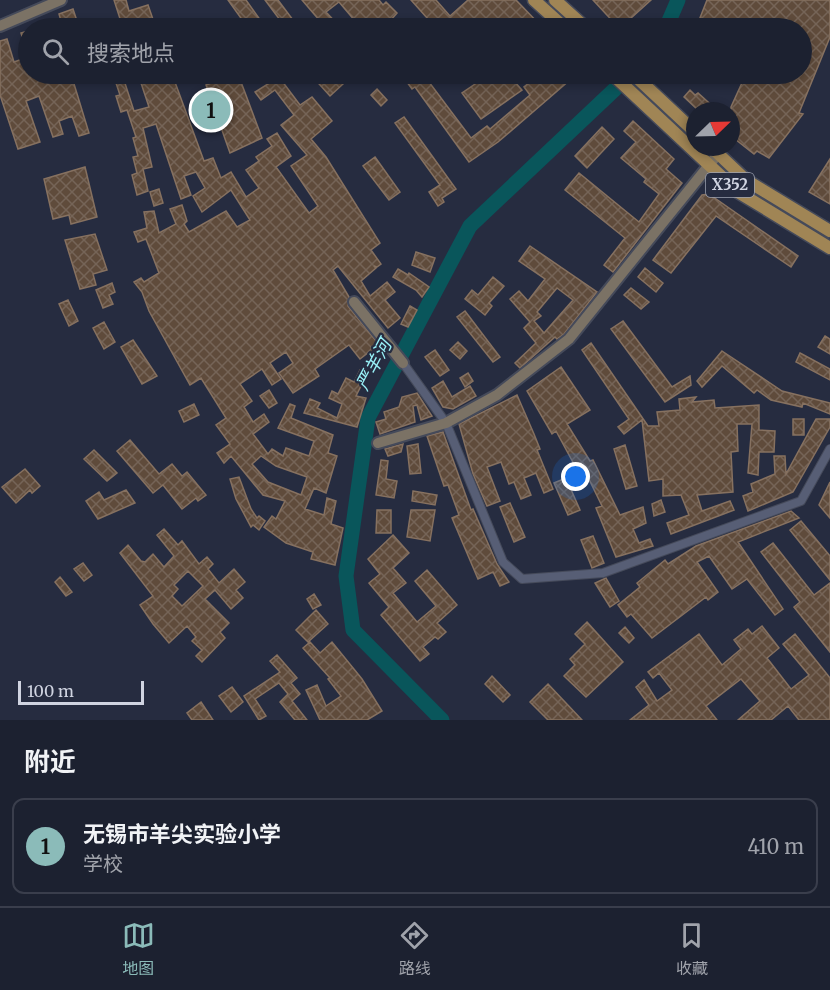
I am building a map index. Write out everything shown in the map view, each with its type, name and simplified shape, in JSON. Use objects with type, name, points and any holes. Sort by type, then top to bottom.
[{"type":"main road","points":[[534,0],[554,18]]},
{"type":"main road","points":[[555,0],[575,18]]},
{"type":"main road","name":"X352","points":[[623,84],[738,192],[830,248]]},
{"type":"main road","points":[[644,84],[686,123]]},
{"type":"main road","name":"X352","points":[[720,156],[746,180],[830,231]]},
{"type":"street","points":[[19,18],[61,0]]},
{"type":"street","points":[[0,26],[18,18]]},
{"type":"street","points":[[378,443],[446,423],[497,395],[569,339],[710,165],[712,156]]},
{"type":"street","points":[[354,302],[403,363],[446,423],[503,562],[522,579],[603,573],[801,501],[830,449]]},
{"type":"building","points":[[114,0],[126,0],[129,11],[148,5],[153,18],[120,18]]},
{"type":"building","points":[[228,0],[246,0],[259,18],[241,18]]},
{"type":"building","points":[[265,0],[278,0],[292,18],[278,18]]},
{"type":"building","points":[[302,0],[379,0],[383,5],[386,2],[397,13],[393,18],[353,18],[339,2],[326,12],[332,18],[317,18]]},
{"type":"building","points":[[411,0],[436,0],[450,16],[468,0],[516,0],[533,18],[427,18]]},
{"type":"building","points":[[593,0],[651,0],[631,18],[610,18]]},
{"type":"building","points":[[707,0],[830,0],[830,37],[812,81],[812,18],[700,18]]},
{"type":"building","points":[[73,9],[76,18],[60,18],[59,14]]},
{"type":"building","points":[[7,39],[14,62],[18,61],[18,84],[74,84],[89,133],[79,136],[72,116],[59,121],[63,134],[53,137],[39,96],[26,101],[40,142],[18,149],[0,95],[0,41]]},
{"type":"building","points":[[116,84],[125,84],[134,111],[149,107],[141,84],[176,84],[204,161],[213,158],[221,178],[231,172],[246,197],[259,188],[246,170],[259,161],[256,157],[272,146],[267,139],[277,133],[291,156],[276,167],[309,213],[318,206],[291,166],[307,155],[281,125],[294,115],[275,90],[261,100],[255,92],[268,84],[284,84],[300,105],[312,97],[332,121],[311,139],[326,157],[380,243],[371,250],[381,264],[374,266],[376,268],[361,281],[370,296],[387,282],[395,292],[385,300],[400,318],[388,328],[338,266],[333,270],[349,297],[348,306],[381,347],[371,355],[369,352],[360,359],[349,345],[315,369],[319,376],[293,393],[279,373],[293,363],[286,352],[270,363],[281,379],[272,385],[262,369],[240,384],[252,401],[244,407],[253,422],[264,414],[269,422],[253,434],[268,454],[272,449],[283,456],[286,448],[309,456],[314,441],[278,428],[290,404],[295,406],[291,418],[333,435],[328,453],[337,456],[326,493],[314,488],[305,509],[324,515],[327,498],[336,501],[331,524],[343,528],[335,565],[311,559],[313,552],[286,543],[264,527],[272,516],[276,519],[285,501],[263,495],[231,456],[224,463],[217,453],[230,444],[216,425],[226,418],[201,378],[190,385],[149,311],[142,292],[134,282],[141,278],[144,282],[159,273],[146,239],[138,242],[134,232],[147,228],[144,212],[154,211],[159,233],[176,224],[170,209],[182,205],[187,221],[184,224],[189,232],[226,211],[237,227],[250,220],[231,190],[202,212],[193,196],[205,188],[196,172],[184,176],[191,195],[181,199],[156,124],[143,128],[152,167],[143,169],[148,191],[137,195],[132,175],[137,173],[133,157],[138,156],[133,138],[136,137],[127,110],[121,112],[116,96],[120,95]],"holes":[[[261,456],[276,466],[307,477],[301,495],[268,482],[252,464]]]},
{"type":"building","points":[[242,84],[262,138],[230,153],[206,85]]},
{"type":"building","points":[[319,84],[343,84],[330,96]]},
{"type":"building","points":[[408,84],[430,84],[471,138],[487,126],[490,129],[530,95],[524,87],[528,84],[565,84],[498,142],[469,162],[415,87],[412,89]]},
{"type":"building","points":[[475,84],[517,84],[522,90],[481,119],[462,93]]},
{"type":"building","points":[[741,84],[811,84],[799,113],[803,114],[769,158],[757,151],[754,154],[740,143],[740,102],[733,102]]},
{"type":"building","points":[[377,89],[387,100],[381,106],[371,95]]},
{"type":"building","points":[[690,90],[695,95],[698,93],[708,102],[689,102],[684,97]]},
{"type":"building","points":[[404,117],[456,189],[442,198],[444,202],[438,206],[429,192],[440,185],[395,123]]},
{"type":"building","points":[[633,121],[674,159],[666,169],[682,183],[613,272],[604,265],[625,238],[565,190],[579,173],[639,222],[659,194],[644,182],[646,179],[621,158],[636,142],[624,131]]},
{"type":"building","points":[[602,127],[614,139],[587,168],[575,156]]},
{"type":"building","points":[[375,157],[400,192],[389,200],[363,166]]},
{"type":"building","points":[[830,159],[830,204],[809,192]]},
{"type":"building","points":[[85,167],[97,217],[71,224],[69,215],[53,219],[44,179]]},
{"type":"building","points":[[159,189],[163,203],[154,206],[150,192]]},
{"type":"building","points":[[709,194],[798,256],[791,267],[716,216],[671,273],[653,260],[702,195]]},
{"type":"building","points":[[95,234],[107,270],[93,274],[96,285],[80,289],[65,240]]},
{"type":"building","points":[[530,246],[597,292],[564,334],[557,339],[555,337],[520,368],[515,363],[536,343],[524,328],[530,322],[510,299],[519,291],[528,301],[545,279],[519,261]],"holes":[[[557,288],[573,300],[544,333],[534,321],[541,316],[537,312]]]},
{"type":"building","points":[[416,252],[435,258],[430,272],[412,265]]},
{"type":"building","points":[[645,268],[663,283],[656,292],[638,277]]},
{"type":"building","points":[[398,269],[408,275],[409,273],[429,287],[422,297],[416,290],[393,277]]},
{"type":"building","points":[[493,277],[504,286],[489,303],[492,306],[485,315],[465,299],[472,290],[478,295]]},
{"type":"building","points":[[112,283],[115,292],[109,295],[113,304],[103,308],[96,290]]},
{"type":"building","points":[[631,288],[649,302],[641,309],[624,295]]},
{"type":"building","points":[[68,300],[78,321],[69,326],[59,304]]},
{"type":"building","points":[[410,306],[417,310],[408,327],[401,324]]},
{"type":"building","points":[[465,311],[500,357],[493,362],[457,317]]},
{"type":"building","points":[[623,321],[672,387],[690,376],[691,385],[665,402],[611,329]]},
{"type":"building","points":[[104,322],[115,342],[104,349],[93,328]]},
{"type":"building","points":[[825,336],[830,339],[830,354],[818,347]]},
{"type":"building","points":[[133,340],[157,376],[142,384],[121,347]]},
{"type":"building","points":[[458,342],[467,351],[460,359],[450,350]]},
{"type":"building","points":[[591,343],[648,426],[659,426],[657,412],[680,410],[679,399],[696,397],[692,402],[714,400],[715,408],[759,405],[759,430],[775,431],[774,452],[759,452],[758,475],[748,473],[752,424],[737,424],[738,451],[731,452],[733,492],[697,495],[702,511],[730,501],[734,510],[671,534],[667,523],[689,515],[681,495],[663,496],[663,479],[649,481],[642,420],[624,434],[618,427],[629,419],[582,350]]},
{"type":"building","points":[[435,350],[449,370],[440,376],[425,357]]},
{"type":"building","points":[[722,351],[782,391],[830,403],[830,414],[803,403],[802,407],[771,400],[757,390],[754,393],[722,366],[702,387],[697,381]]},
{"type":"building","points":[[800,353],[830,369],[830,380],[796,362]]},
{"type":"building","points":[[561,367],[590,410],[567,424],[590,461],[593,460],[620,515],[643,507],[646,523],[633,529],[639,543],[650,539],[653,546],[616,557],[596,508],[602,506],[581,463],[575,466],[556,431],[552,434],[527,391]]},
{"type":"building","points":[[360,370],[367,374],[356,396],[366,398],[357,427],[304,413],[310,399],[320,403],[317,408],[337,418],[342,404],[329,398],[332,391],[338,394],[346,378],[354,382]]},
{"type":"building","points":[[468,373],[473,381],[465,387],[460,378]]},
{"type":"building","points":[[443,381],[452,397],[470,386],[476,396],[453,409],[443,407],[432,388]]},
{"type":"building","points":[[269,390],[277,403],[269,408],[260,396]]},
{"type":"building","points":[[417,393],[432,416],[421,420],[417,405],[413,406],[415,422],[380,434],[376,422],[386,419],[384,412],[399,407],[402,397]]},
{"type":"building","points":[[517,395],[540,449],[537,450],[553,489],[544,493],[536,473],[524,478],[531,495],[521,499],[514,482],[509,484],[501,462],[487,467],[500,501],[487,506],[473,474],[459,424]]},
{"type":"building","points":[[194,404],[199,415],[184,422],[179,411]]},
{"type":"building","points":[[793,419],[804,419],[804,435],[793,435]]},
{"type":"building","points":[[816,419],[830,419],[830,427],[793,492],[748,511],[743,496],[753,492],[751,484],[775,474],[774,456],[785,456],[786,474]]},
{"type":"building","points":[[443,432],[471,510],[473,509],[497,564],[509,582],[500,586],[493,572],[478,579],[452,518],[459,515],[448,485],[444,486],[427,436]]},
{"type":"building","points":[[130,440],[159,474],[172,464],[182,476],[187,472],[206,495],[198,501],[196,498],[182,509],[163,485],[153,493],[117,451]]},
{"type":"building","points":[[403,444],[401,452],[388,456],[385,449]]},
{"type":"building","points":[[418,444],[421,473],[410,474],[407,446]]},
{"type":"building","points":[[625,445],[637,486],[626,489],[614,449]]},
{"type":"building","points":[[94,450],[117,473],[107,481],[84,459]]},
{"type":"building","points":[[381,460],[388,461],[386,479],[397,481],[394,498],[376,495]]},
{"type":"building","points":[[25,469],[40,486],[32,493],[30,490],[16,503],[2,487]]},
{"type":"building","points":[[239,477],[251,509],[257,518],[259,516],[265,521],[259,530],[253,525],[251,527],[236,499],[230,479]]},
{"type":"building","points":[[566,478],[580,510],[568,515],[554,483]]},
{"type":"building","points":[[830,482],[830,518],[819,505]]},
{"type":"building","points":[[126,490],[135,503],[98,519],[86,501],[99,492],[104,500]]},
{"type":"building","points":[[413,491],[437,495],[435,505],[412,501]]},
{"type":"building","points":[[661,500],[665,512],[654,516],[652,504]]},
{"type":"building","points":[[510,503],[525,537],[514,542],[500,507]]},
{"type":"building","points":[[377,510],[391,510],[391,533],[376,533]]},
{"type":"building","points":[[411,510],[435,510],[430,541],[407,537]]},
{"type":"building","points":[[791,511],[799,518],[738,542],[783,609],[775,615],[747,579],[732,589],[709,556],[697,562],[718,592],[708,600],[706,597],[652,638],[631,614],[627,617],[618,605],[640,587],[637,583],[665,560],[668,564],[696,546]]},
{"type":"building","points":[[801,521],[830,556],[830,580],[790,530]]},
{"type":"building","points":[[164,529],[178,545],[182,541],[199,564],[207,557],[213,564],[208,569],[219,583],[234,569],[245,582],[236,590],[243,598],[231,609],[215,590],[205,599],[229,623],[220,632],[225,638],[202,662],[196,656],[202,650],[192,641],[196,637],[187,626],[169,643],[153,624],[140,605],[153,596],[120,553],[128,545],[141,561],[145,562],[153,554],[164,567],[174,556],[157,535]],"holes":[[[188,571],[203,586],[182,606],[172,596],[178,589],[174,585]]]},
{"type":"building","points":[[393,535],[409,553],[393,568],[406,583],[393,593],[417,622],[436,606],[415,581],[427,570],[457,605],[437,623],[446,632],[438,639],[435,637],[423,647],[429,654],[420,661],[381,615],[389,607],[369,583],[380,574],[368,559]]},
{"type":"building","points":[[593,536],[604,563],[592,568],[581,540]]},
{"type":"building","points":[[773,543],[814,595],[830,583],[830,652],[794,607],[800,602],[761,552]]},
{"type":"building","points":[[83,563],[92,575],[84,581],[74,569]]},
{"type":"building","points":[[60,577],[72,592],[66,596],[55,582]]},
{"type":"building","points":[[606,578],[619,601],[610,607],[595,583]]},
{"type":"building","points":[[314,594],[321,605],[313,609],[307,599]]},
{"type":"building","points":[[316,610],[328,624],[308,642],[296,630]]},
{"type":"building","points":[[587,622],[623,662],[586,697],[564,676],[575,665],[570,659],[585,644],[575,634]]},
{"type":"building","points":[[762,626],[779,648],[767,658],[791,689],[809,675],[783,644],[795,634],[830,678],[830,720],[799,720],[788,706],[771,720],[738,720],[760,701],[741,679],[706,706],[717,720],[630,720],[649,705],[636,687],[644,680],[657,701],[672,690],[659,673],[653,678],[648,672],[699,634],[722,665],[741,649],[734,640],[748,629],[752,634]]},
{"type":"building","points":[[625,627],[634,638],[629,643],[619,633]]},
{"type":"building","points":[[310,642],[320,653],[332,642],[362,679],[382,711],[367,720],[320,720],[306,690],[317,685],[326,706],[341,696],[328,679],[330,678],[303,648]]},
{"type":"building","points":[[277,655],[297,678],[291,683],[300,694],[292,701],[307,720],[295,720],[280,702],[288,694],[279,683],[255,699],[266,716],[259,720],[244,696],[280,672],[270,661]]},
{"type":"building","points":[[492,676],[510,695],[503,702],[485,684]]},
{"type":"building","points":[[548,684],[582,720],[548,720],[530,702]]},
{"type":"building","points":[[232,687],[243,702],[231,712],[219,696]]},
{"type":"building","points":[[201,702],[213,720],[192,720],[187,713]]},
{"type":"waterway","name":"严羊河","points":[[670,18],[678,0]]},
{"type":"waterway","name":"严羊河","points":[[442,720],[353,630],[346,576],[368,418],[470,226],[620,84]]},
{"type":"place","name":"无锡市羊尖实验小学","points":[[211,110]]}]
